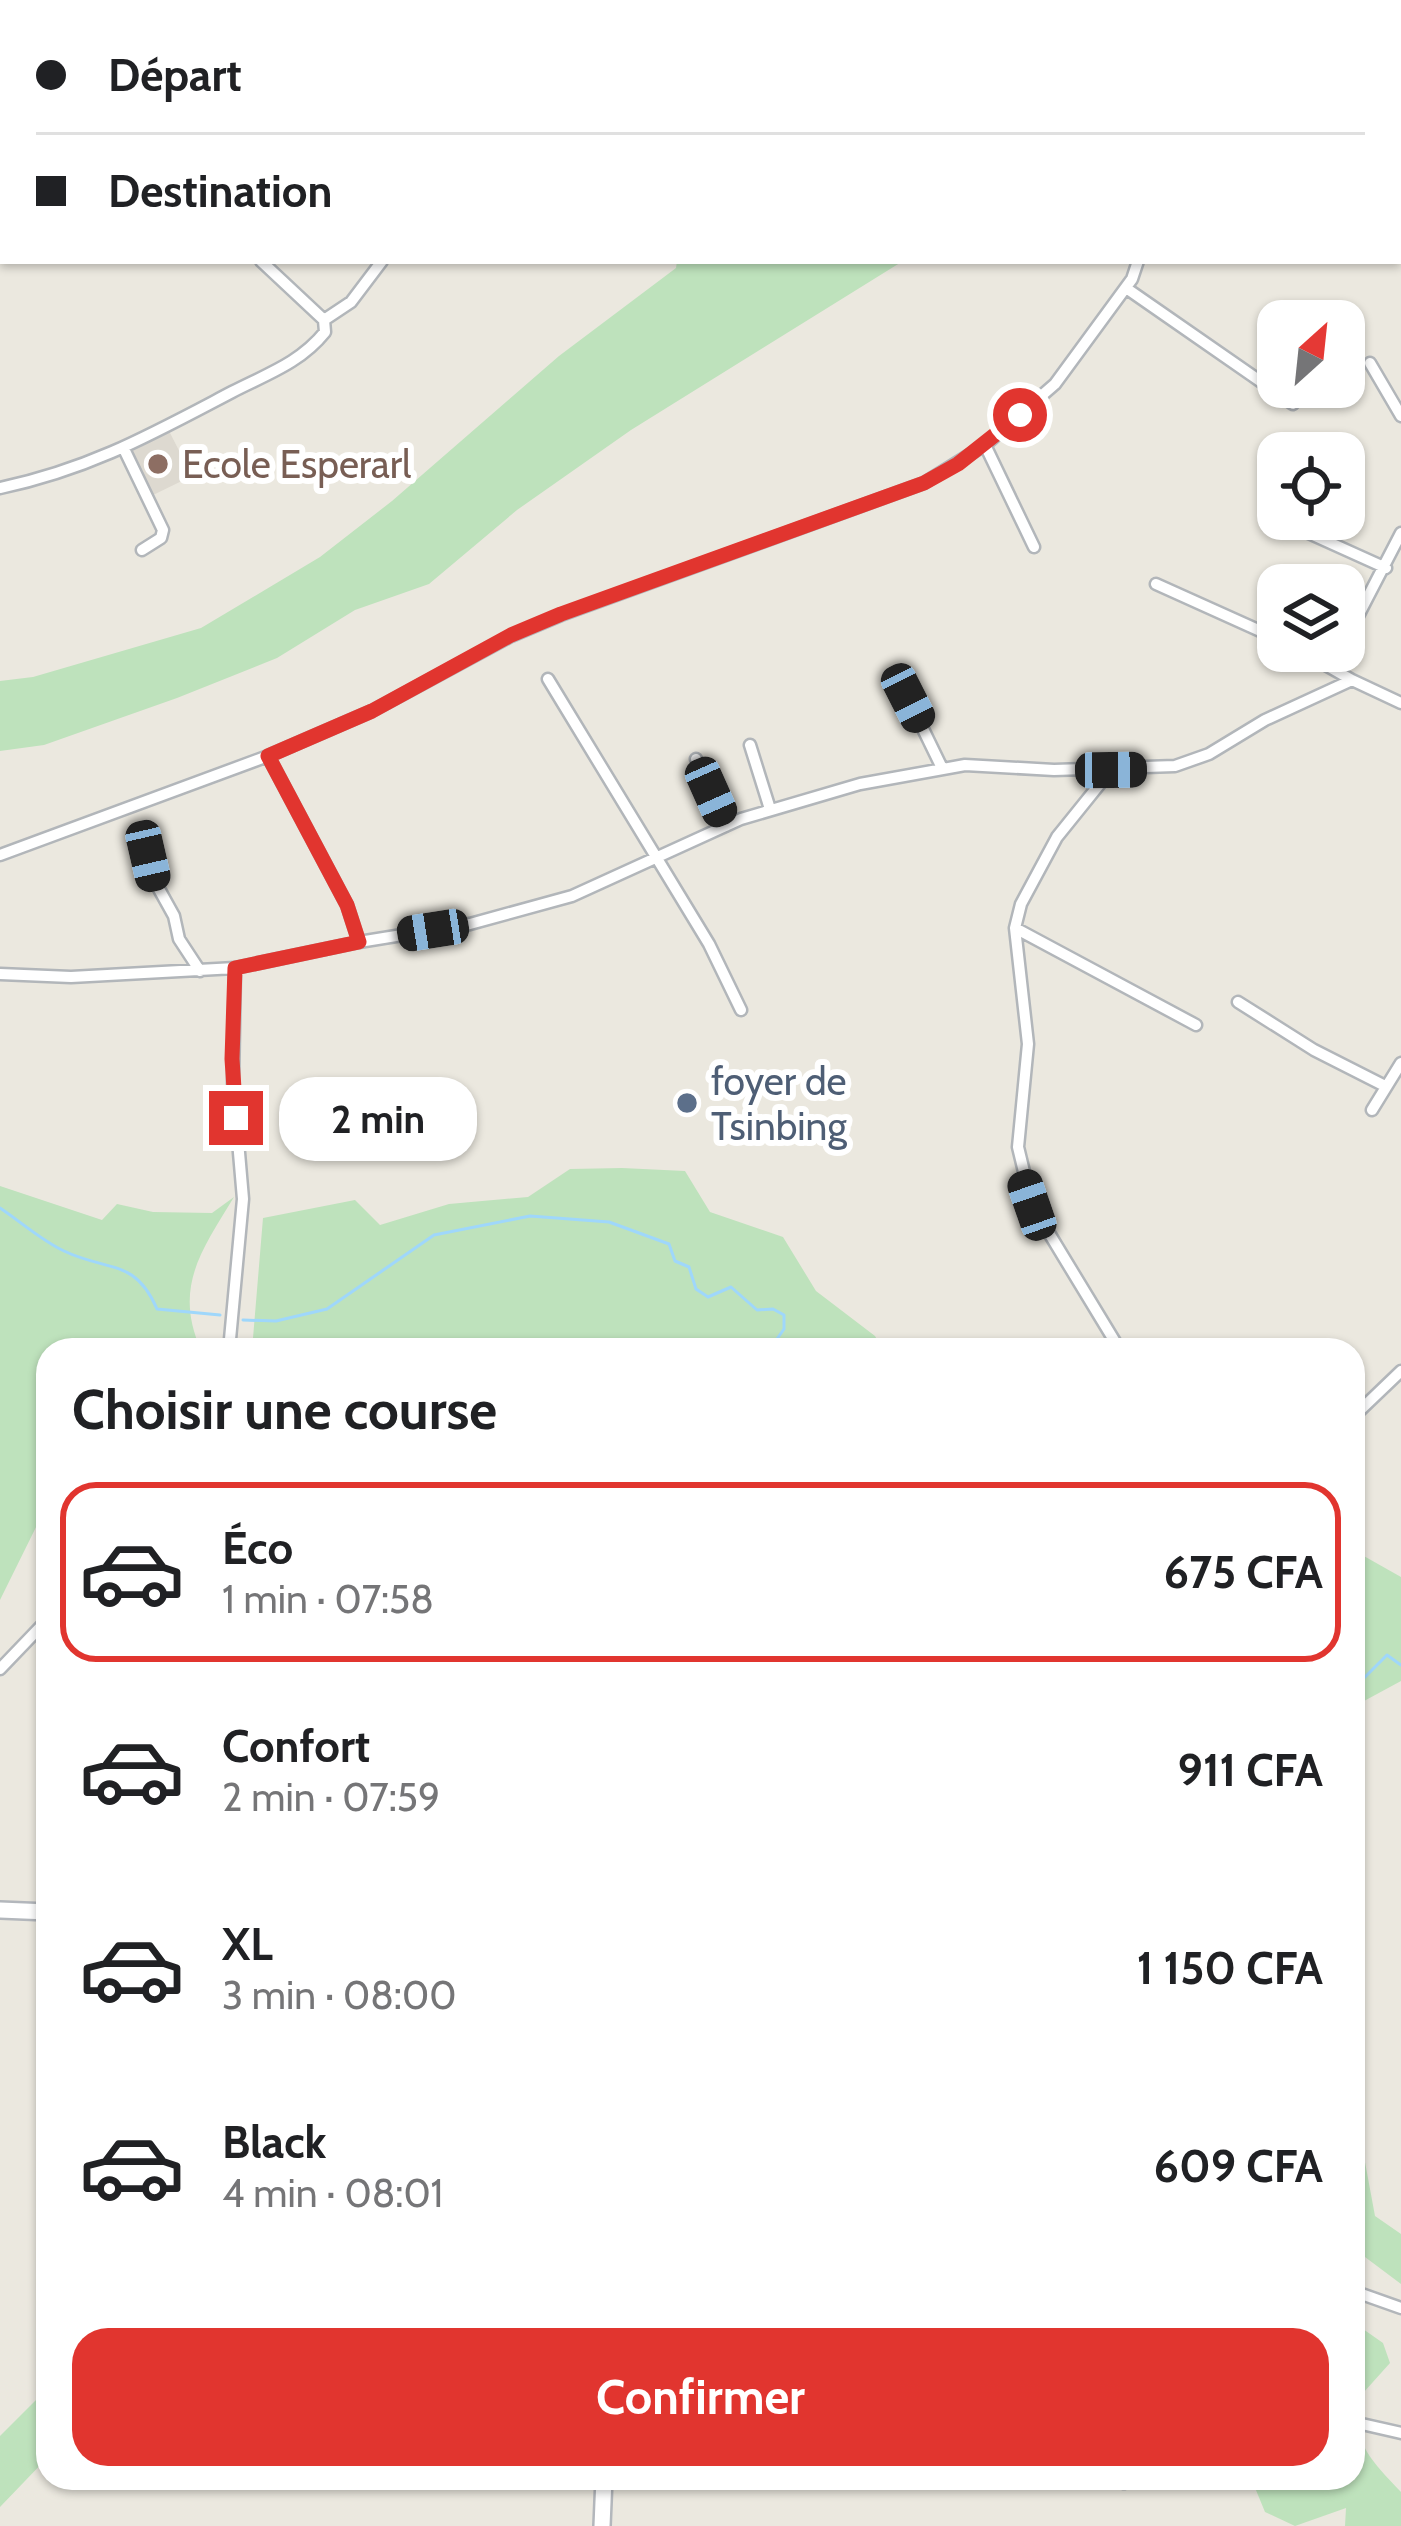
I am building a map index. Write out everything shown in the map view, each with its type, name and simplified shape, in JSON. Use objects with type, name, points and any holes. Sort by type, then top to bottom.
[{"type":"main road","points":[[0,1910],[36,1912]]},
{"type":"main road","points":[[602,2526],[604,2490]]},
{"type":"street","points":[[0,488],[78,469],[302,357],[325,332],[324,320],[264,264]]},
{"type":"street","points":[[324,320],[351,302],[380,264]]},
{"type":"street","points":[[0,855],[268,756],[372,711],[511,635],[924,483],[985,445],[1055,384],[1126,287],[1137,264]]},
{"type":"street","points":[[1126,287],[1257,379]]},
{"type":"street","points":[[1370,363],[1401,416]]},
{"type":"street","points":[[985,445],[1034,547]]},
{"type":"street","points":[[124,449],[163,530],[161,538],[142,550]]},
{"type":"street","points":[[1365,606],[1401,533]]},
{"type":"street","points":[[1324,540],[1386,568]]},
{"type":"street","points":[[1156,584],[1257,630]]},
{"type":"street","points":[[1339,672],[1401,703]]},
{"type":"street","points":[[548,680],[710,944],[741,1010]]},
{"type":"street","points":[[0,974],[20,978],[235,968],[470,924],[572,896],[726,826],[860,784],[942,768],[1005,764],[1111,770],[1174,766],[1209,754],[1264,720],[1352,680]]},
{"type":"street","points":[[908,698],[942,768]]},
{"type":"street","points":[[750,745],[770,809]]},
{"type":"street","points":[[268,756],[347,905],[359,942]]},
{"type":"street","points":[[696,759],[726,826]]},
{"type":"street","points":[[1111,770],[1041,861],[1021,904],[1016,928],[1027,1014],[1018,1117],[1022,1176],[1032,1205],[1113,1338]]},
{"type":"street","points":[[148,856],[179,939],[200,971]]},
{"type":"street","points":[[1016,928],[1196,1025]]},
{"type":"street","points":[[230,1338],[242,1198],[233,1083],[235,968]]},
{"type":"street","points":[[1238,1002],[1314,1050],[1385,1086]]},
{"type":"street","points":[[1372,1110],[1401,1063]]},
{"type":"street","points":[[1365,1406],[1401,1371]]},
{"type":"street","points":[[0,1669],[36,1632]]},
{"type":"street","points":[[1365,2295],[1401,2308]]},
{"type":"street","points":[[1365,2425],[1401,2433]]},
{"type":"shaded area","name":"Ecole Esperarl","points":[[169,431],[192,476],[147,498],[125,453]]},
{"type":"green space","points":[[677,264],[898,264],[631,430],[517,510],[429,584],[355,610],[277,658],[177,698],[44,745],[0,751],[0,681],[33,677],[201,628],[320,557],[559,356]]},
{"type":"green space","points":[[570,1169],[685,1171],[710,1212],[783,1237],[816,1291],[876,1338],[253,1338],[263,1218],[355,1200],[380,1225],[449,1204],[528,1197]]},
{"type":"green space","points":[[0,1186],[102,1220],[117,1204],[153,1212],[212,1213],[234,1197],[195,1270],[190,1307],[197,1338],[36,1338],[36,1527],[0,1600]]},
{"type":"green space","points":[[1365,1557],[1401,1577],[1401,1681],[1365,1700]]},
{"type":"green space","points":[[1365,2162],[1375,2216],[1401,2234],[1401,2284],[1365,2257]]},
{"type":"green space","points":[[1365,2330],[1383,2343],[1390,2363],[1365,2391]]},
{"type":"green space","points":[[36,2400],[36,2470],[0,2507],[0,2436]]},
{"type":"green space","points":[[1365,2447],[1401,2492],[1401,2526],[1345,2526],[1346,2508],[1295,2526],[1265,2512],[1256,2490],[1365,2490]]},
{"type":"waterway","points":[[0,1208],[56,1247],[130,1274],[157,1309],[220,1315]]},
{"type":"waterway","points":[[243,1320],[276,1321],[327,1309],[434,1235],[530,1216],[609,1222],[669,1244],[675,1261],[689,1267],[696,1289],[708,1297],[731,1287],[757,1310],[773,1309],[784,1315],[784,1329],[778,1338]]},
{"type":"waterway","points":[[1365,1677],[1387,1655],[1401,1665]]},
{"type":"place","name":"Ecole Esperarl","points":[[158,464]]},
{"type":"place","name":"foyer de Tsinbing","points":[[687,1103]]},
{"type":"route","points":[[236,1118],[232,1059],[235,968],[359,942],[347,905],[268,756],[372,711],[511,635],[561,614],[924,483],[985,445],[1020,415]]}]
